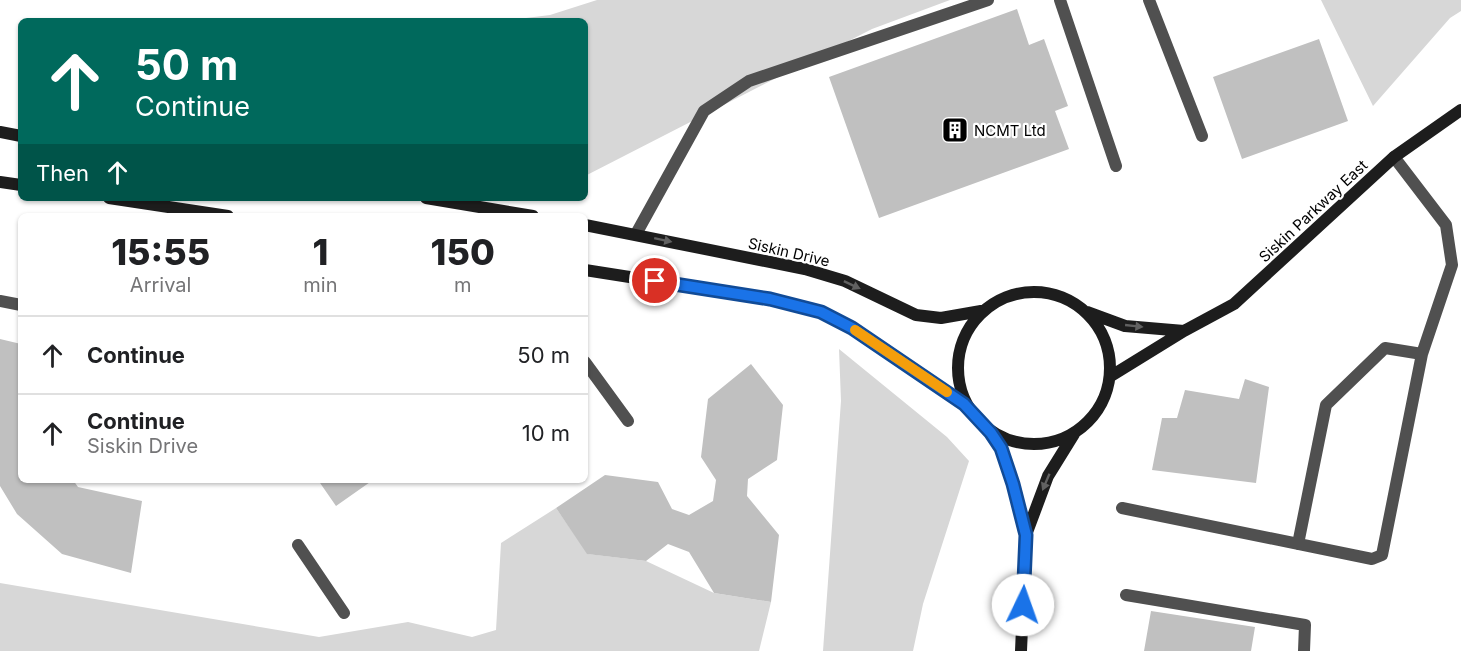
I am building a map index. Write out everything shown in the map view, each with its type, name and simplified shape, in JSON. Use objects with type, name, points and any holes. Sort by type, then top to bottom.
[{"type":"street","name":"Siskin Parkway East","points":[[1112,376],[1184,331],[1234,304],[1394,157],[1461,110]]},
{"type":"street","points":[[0,132],[18,135]]},
{"type":"street","points":[[0,182],[18,185]]},
{"type":"street","points":[[129,201],[208,213]]},
{"type":"street","points":[[444,201],[515,213]]},
{"type":"street","name":"Siskin Drive","points":[[588,226],[806,269],[845,281],[916,315],[941,318],[981,311]]},
{"type":"street","points":[[588,270],[770,299],[821,312],[852,328],[964,404],[991,433],[1001,448],[1026,535],[1021,651]]},
{"type":"street","points":[[964,404],[957,377],[958,350],[968,328],[981,311],[1018,293],[1035,292],[1065,300],[1086,312],[1125,326],[1184,331]]},
{"type":"street","points":[[1026,535],[1048,476],[1075,433],[1092,418],[1104,398],[1112,376],[1105,340],[1086,312]]},
{"type":"street","points":[[991,433],[1011,442],[1031,445],[1055,442],[1075,433]]},
{"type":"lane","points":[[636,234],[704,111],[749,81],[988,0]]},
{"type":"lane","points":[[1060,0],[1116,166]]},
{"type":"lane","points":[[1149,0],[1202,136]]},
{"type":"lane","points":[[1122,508],[1372,559],[1382,555],[1422,354],[1452,265],[1446,225],[1394,157]]},
{"type":"lane","points":[[0,301],[18,304]]},
{"type":"lane","points":[[1298,544],[1326,405],[1385,348],[1422,354]]},
{"type":"lane","points":[[588,366],[628,421]]},
{"type":"lane","points":[[298,544],[344,613]]},
{"type":"lane","points":[[1126,595],[1305,625],[1304,651]]},
{"type":"shaded area","points":[[597,0],[950,0],[872,29],[588,174],[588,18],[526,18],[550,15]]},
{"type":"shaded area","points":[[1321,0],[1461,0],[1461,11],[1450,18],[1373,106]]},
{"type":"shaded area","points":[[839,349],[947,437],[969,461],[923,604],[913,651],[823,651],[841,401]]},
{"type":"shaded area","points":[[556,508],[588,554],[646,561],[714,593],[771,602],[759,651],[0,651],[0,583],[319,637],[408,622],[472,637],[496,630],[501,543]]},
{"type":"building","name":"NCMT Ltd","points":[[1017,9],[1029,45],[1044,39],[1068,106],[1055,111],[1069,149],[879,218],[829,77]]},
{"type":"building","points":[[1319,39],[1348,121],[1242,159],[1213,77]]},
{"type":"building","points":[[0,339],[18,343],[18,483],[75,483],[78,487],[142,501],[131,573],[62,554],[17,514],[0,486]]},
{"type":"building","points":[[751,364],[783,405],[777,460],[748,479],[747,496],[779,535],[771,602],[714,593],[689,552],[668,544],[646,561],[587,554],[556,508],[605,475],[658,482],[672,509],[689,515],[713,501],[716,480],[701,457],[708,399]]},
{"type":"building","points":[[1245,379],[1269,387],[1256,483],[1152,470],[1162,418],[1177,418],[1185,390],[1239,399]]},
{"type":"building","points":[[320,483],[369,483],[336,506]]},
{"type":"building","points":[[1151,611],[1255,627],[1251,651],[1144,651]]},
{"type":"slow traffic","points":[[855,330],[947,392]]},
{"type":"place","name":"NCMT Ltd","points":[[955,130]]},
{"type":"route","points":[[655,281],[798,304],[821,312],[852,328],[964,404],[991,433],[1001,448],[1013,484],[1026,535],[1023,605]]}]
